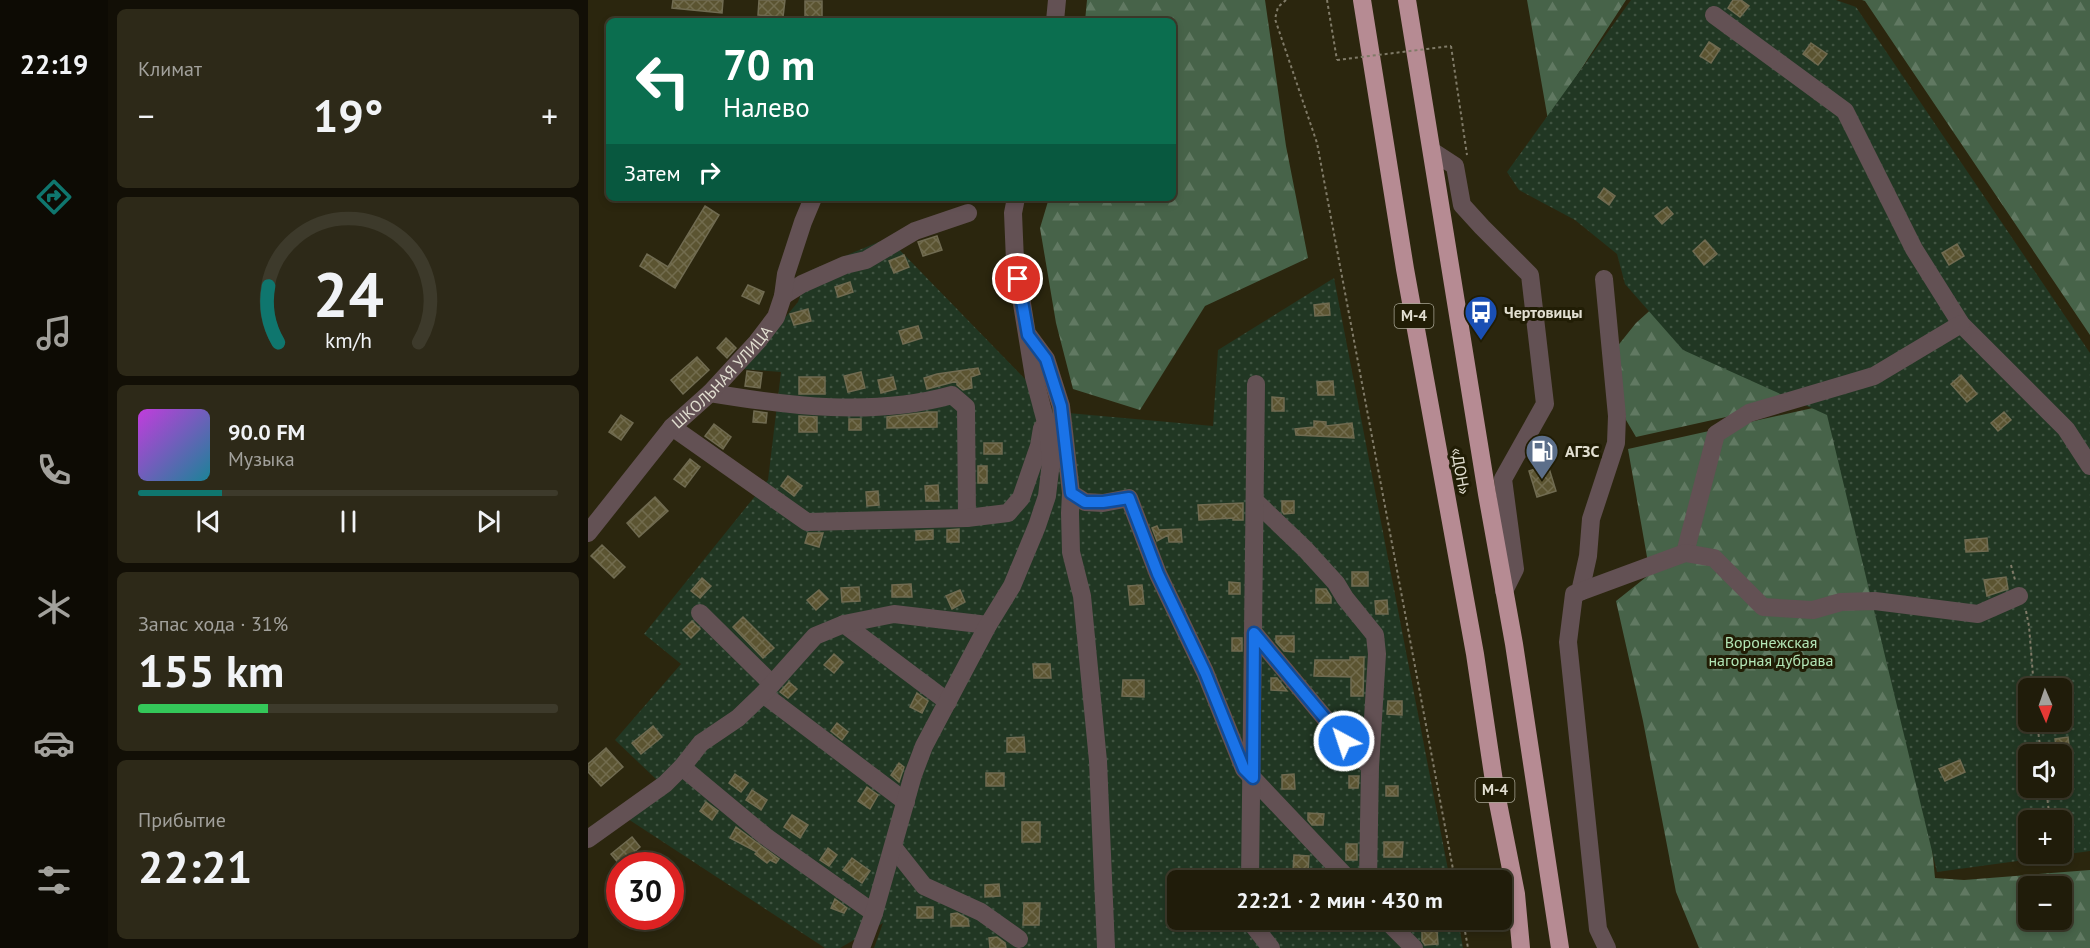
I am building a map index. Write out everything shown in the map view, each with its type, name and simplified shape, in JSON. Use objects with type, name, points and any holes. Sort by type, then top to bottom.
[{"type":"highway","name":"«ДОН»","points":[[1362,0],[1405,269],[1474,654],[1495,788],[1516,894],[1521,948]]},
{"type":"highway","name":"«ДОН»","points":[[1407,0],[1529,734],[1562,947]]},
{"type":"street","points":[[1055,18],[1057,0]]},
{"type":"street","points":[[1714,15],[1845,111],[1914,249],[1960,324],[2066,429],[2090,465]]},
{"type":"street","points":[[1432,151],[1455,166],[1462,205],[1530,275],[1545,404],[1503,479],[1515,569],[1504,591]]},
{"type":"street","name":"ШКОЛЬНАЯ УЛИЦА","points":[[588,533],[672,427],[710,393],[757,342],[776,317],[783,296],[786,274],[812,201]]},
{"type":"street","points":[[861,948],[874,913],[913,775],[924,746],[988,625],[1012,586],[1047,496],[1051,462],[1044,411],[1034,377],[1015,261],[1013,213],[1015,201]]},
{"type":"street","points":[[783,296],[813,279],[866,260],[915,231],[968,213]]},
{"type":"street","points":[[1580,592],[1588,556],[1591,519],[1616,443],[1617,416],[1604,279]]},
{"type":"street","points":[[1685,553],[1716,434],[1749,413],[1874,376],[1960,324]]},
{"type":"street","points":[[1028,335],[1046,359],[1061,406],[1071,493],[1071,552],[1082,596],[1098,760],[1106,948]]},
{"type":"street","points":[[1250,870],[1256,384]]},
{"type":"street","points":[[710,393],[762,401],[829,407],[931,401],[952,395],[966,407],[967,518]]},
{"type":"street","points":[[672,427],[807,522],[967,518],[1008,513],[1021,498],[1039,446],[1044,411]]},
{"type":"street","points":[[1071,493],[1085,502],[1129,498],[1158,574],[1205,672],[1244,769],[1340,870]]},
{"type":"street","points":[[1255,501],[1305,549],[1336,584],[1375,635],[1377,654],[1370,767],[1368,870]]},
{"type":"street","points":[[1607,948],[1598,928],[1568,642],[1574,594],[1685,553],[1714,558],[1763,607],[1813,610],[1841,602],[1875,601],[1978,614],[2019,596]]},
{"type":"street","points":[[700,613],[767,689],[906,802]]},
{"type":"street","points":[[588,839],[665,784],[701,744],[738,718],[815,636],[844,624],[894,614],[988,625]]},
{"type":"street","points":[[844,624],[948,702]]},
{"type":"street","points":[[1254,633],[1344,741],[1370,767]]},
{"type":"street","points":[[682,767],[765,836],[874,913]]},
{"type":"street","points":[[894,848],[924,885],[981,912],[1019,939]]},
{"type":"street","points":[[1257,930],[1271,948]]},
{"type":"street","points":[[1396,930],[1414,948]]},
{"type":"path","points":[[1286,0],[1278,7],[1275,19],[1317,143],[1453,870]]},
{"type":"path","points":[[1327,0],[1337,60],[1451,46],[1468,164]]},
{"type":"path","points":[[2011,565],[2029,626],[2033,678]]},
{"type":"path","points":[[1464,930],[1468,948]]},
{"type":"green space","points":[[1087,0],[1265,0],[1286,146],[1308,258],[1205,306],[1140,410],[1073,389],[1056,323],[1040,228],[1048,201],[1176,201],[1176,18],[1085,18]]},
{"type":"green space","points":[[1527,0],[1626,0],[1548,120]]},
{"type":"green space","points":[[1631,0],[1836,0],[1856,7],[2090,353],[2090,851],[2072,853],[2072,810],[2018,810],[2018,861],[1937,872],[1827,415],[1683,350],[1625,284],[1617,254],[1575,220],[1519,190],[1507,172]]},
{"type":"green space","points":[[1862,0],[2090,0],[2090,335],[1865,1]]},
{"type":"green space","points":[[888,238],[1057,412],[1213,426],[1218,350],[1334,278],[1448,870],[1167,870],[1167,930],[1460,930],[1463,948],[874,948],[883,923],[840,948],[825,948],[684,856],[684,852],[678,852],[628,819],[657,780],[615,740],[681,664],[644,634],[768,480],[781,372],[742,369],[798,302],[809,271]]},
{"type":"green space","points":[[1676,287],[1857,388],[1636,437],[1626,420],[1616,348],[1636,323]]},
{"type":"green space","name":"Воронежская нагорная дубрава","points":[[1858,398],[1909,613],[1935,878],[1964,880],[2090,870],[2090,948],[1699,948],[1676,892],[1643,721],[1616,601],[1650,574],[1628,449]]},
{"type":"building","points":[[673,0],[723,0],[722,13],[672,8]]},
{"type":"building","points":[[759,0],[785,0],[783,17],[758,15]]},
{"type":"building","points":[[1733,0],[1741,0],[1749,6],[1740,17],[1728,8]]},
{"type":"building","points":[[805,1],[822,1],[822,18],[805,18]]},
{"type":"building","points":[[1709,42],[1720,49],[1711,63],[1700,56]]},
{"type":"building","points":[[1811,43],[1827,54],[1818,65],[1803,54]]},
{"type":"building","points":[[1604,188],[1615,196],[1609,205],[1598,197]]},
{"type":"building","points":[[705,206],[719,215],[675,288],[640,266],[647,254],[668,267]]},
{"type":"building","points":[[1667,207],[1673,214],[1662,224],[1655,216]]},
{"type":"building","points":[[937,236],[942,250],[923,256],[918,242]]},
{"type":"building","points":[[1705,240],[1717,254],[1704,265],[1693,251]]},
{"type":"building","points":[[1957,244],[1964,256],[1949,265],[1942,253]]},
{"type":"building","points":[[904,255],[909,267],[894,273],[889,261]]},
{"type":"building","points":[[850,282],[853,292],[838,297],[835,287]]},
{"type":"building","points":[[748,285],[764,292],[759,304],[742,296]]},
{"type":"building","points":[[1329,303],[1330,315],[1315,316],[1314,305]]},
{"type":"building","points":[[808,309],[811,321],[794,325],[790,314]]},
{"type":"building","points":[[918,326],[922,338],[903,344],[899,331]]},
{"type":"building","points":[[726,338],[736,348],[727,358],[717,348]]},
{"type":"building","points":[[697,357],[709,370],[683,394],[671,380]]},
{"type":"building","points":[[978,368],[980,374],[971,377],[972,388],[963,390],[957,385],[957,381],[927,389],[924,378]]},
{"type":"building","points":[[747,371],[762,373],[760,388],[745,386]]},
{"type":"building","points":[[861,372],[865,388],[848,392],[844,376]]},
{"type":"building","points":[[1961,375],[1977,394],[1967,402],[1951,384]]},
{"type":"building","points":[[799,377],[825,377],[825,394],[799,394]]},
{"type":"building","points":[[893,377],[896,389],[881,393],[878,380]]},
{"type":"building","points":[[1333,381],[1334,395],[1318,395],[1317,382]]},
{"type":"building","points":[[1272,397],[1284,398],[1284,411],[1272,411]]},
{"type":"building","points":[[754,411],[767,413],[766,423],[753,422]]},
{"type":"building","points":[[937,412],[937,427],[887,428],[887,417]]},
{"type":"building","points":[[2004,412],[2011,420],[1998,431],[1991,423]]},
{"type":"building","points":[[621,415],[633,423],[621,440],[609,432]]},
{"type":"building","points":[[799,416],[817,417],[817,432],[799,432]]},
{"type":"building","points":[[849,419],[861,419],[861,430],[849,430]]},
{"type":"building","points":[[1314,421],[1326,422],[1326,426],[1352,423],[1354,438],[1296,435],[1295,429],[1314,427]]},
{"type":"building","points":[[714,424],[731,437],[723,449],[705,436]]},
{"type":"building","points":[[984,443],[1002,443],[1002,454],[984,454]]},
{"type":"building","points":[[690,459],[700,467],[685,487],[674,479]]},
{"type":"building","points":[[1548,465],[1556,491],[1537,497],[1529,471]]},
{"type":"building","points":[[978,466],[987,466],[987,483],[978,483]]},
{"type":"building","points":[[788,476],[802,486],[794,496],[781,486]]},
{"type":"building","points":[[938,485],[939,501],[926,501],[925,486]]},
{"type":"building","points":[[878,491],[879,505],[867,506],[866,492]]},
{"type":"building","points":[[655,497],[668,511],[639,537],[627,523]]},
{"type":"building","points":[[1282,501],[1294,501],[1294,513],[1284,514]]},
{"type":"building","points":[[1243,503],[1243,520],[1233,520],[1233,518],[1199,520],[1198,505]]},
{"type":"building","points":[[1157,526],[1159,530],[1181,529],[1182,542],[1169,542],[1168,535],[1157,541],[1152,528]]},
{"type":"building","points":[[959,529],[959,542],[947,542],[947,530]]},
{"type":"building","points":[[933,530],[933,539],[916,540],[916,531]]},
{"type":"building","points":[[808,533],[823,533],[819,547],[805,543]]},
{"type":"building","points":[[1987,538],[1988,551],[1966,552],[1965,540]]},
{"type":"building","points":[[602,545],[625,567],[614,578],[591,556]]},
{"type":"building","points":[[1352,572],[1368,572],[1368,586],[1352,586]]},
{"type":"building","points":[[2006,577],[2008,589],[1987,596],[1984,580]]},
{"type":"building","points":[[702,578],[711,586],[700,598],[691,591]]},
{"type":"building","points":[[1229,582],[1240,583],[1240,594],[1229,594]]},
{"type":"building","points":[[911,584],[912,597],[892,597],[892,585]]},
{"type":"building","points":[[1142,585],[1144,604],[1130,605],[1128,586]]},
{"type":"building","points":[[859,587],[860,601],[842,602],[841,588]]},
{"type":"building","points":[[1316,589],[1326,589],[1331,597],[1331,603],[1316,603]]},
{"type":"building","points":[[819,590],[828,599],[816,610],[807,600]]},
{"type":"building","points":[[960,590],[965,602],[952,609],[946,596]]},
{"type":"building","points":[[1387,600],[1388,614],[1376,614],[1375,601]]},
{"type":"building","points":[[743,617],[774,648],[763,658],[733,627]]},
{"type":"building","points":[[692,621],[700,629],[691,638],[683,630]]},
{"type":"building","points":[[1276,636],[1294,636],[1294,652],[1284,651],[1276,642]]},
{"type":"building","points":[[1232,638],[1242,638],[1242,651],[1232,651]]},
{"type":"building","points":[[834,654],[843,662],[834,673],[824,665]]},
{"type":"building","points":[[1350,657],[1364,657],[1363,696],[1351,696],[1351,677],[1314,676],[1315,660],[1350,660]]},
{"type":"building","points":[[1033,664],[1050,664],[1051,678],[1034,678]]},
{"type":"building","points":[[1271,678],[1277,678],[1287,691],[1271,690]]},
{"type":"building","points":[[1123,680],[1144,680],[1144,697],[1122,696]]},
{"type":"building","points":[[789,682],[797,689],[788,698],[780,692]]},
{"type":"building","points":[[917,693],[928,701],[922,713],[910,707]]},
{"type":"building","points":[[1388,701],[1402,701],[1402,715],[1387,714]]},
{"type":"building","points":[[837,723],[848,732],[842,740],[831,731]]},
{"type":"building","points":[[653,726],[662,737],[641,754],[632,743]]},
{"type":"building","points":[[1024,737],[1025,752],[1007,752],[1007,738]]},
{"type":"building","points":[[2068,737],[2069,744],[2056,744],[2055,739]]},
{"type":"building","points":[[606,748],[623,767],[601,786],[588,772],[588,764]]},
{"type":"building","points":[[1960,760],[1965,772],[1945,781],[1939,769]]},
{"type":"building","points":[[899,763],[904,767],[899,782],[891,775]]},
{"type":"building","points":[[986,773],[1004,773],[1004,786],[986,786]]},
{"type":"building","points":[[735,774],[748,783],[741,792],[729,783]]},
{"type":"building","points":[[1294,774],[1295,789],[1282,789],[1282,775]]},
{"type":"building","points":[[1349,776],[1359,776],[1358,788],[1349,788]]},
{"type":"building","points":[[1386,786],[1398,786],[1398,796],[1386,796]]},
{"type":"building","points":[[867,787],[878,795],[870,809],[858,801]]},
{"type":"building","points":[[752,790],[767,800],[761,810],[746,800]]},
{"type":"building","points":[[706,802],[718,811],[712,820],[700,811]]},
{"type":"building","points":[[1308,813],[1324,814],[1323,825],[1312,825],[1308,820]]},
{"type":"building","points":[[792,815],[808,825],[800,838],[784,827]]},
{"type":"building","points":[[1022,822],[1040,822],[1040,842],[1022,842]]},
{"type":"building","points":[[736,827],[779,859],[776,863],[770,860],[767,863],[755,854],[757,852],[730,838]]},
{"type":"building","points":[[632,837],[640,847],[634,852],[613,852]]},
{"type":"building","points":[[1384,842],[1403,842],[1402,857],[1384,857]]},
{"type":"building","points":[[1346,844],[1357,844],[1357,860],[1346,860]]},
{"type":"building","points":[[828,848],[837,855],[829,866],[820,860]]},
{"type":"building","points":[[1294,855],[1309,856],[1308,870],[1293,870]]},
{"type":"building","points":[[852,858],[870,871],[862,883],[843,870]]},
{"type":"building","points":[[999,884],[1000,896],[985,897],[985,885]]},
{"type":"building","points":[[835,899],[847,908],[844,913],[831,908]]},
{"type":"building","points":[[1024,903],[1040,903],[1039,925],[1023,925]]},
{"type":"building","points":[[917,907],[933,907],[933,918],[917,918]]},
{"type":"building","points":[[957,913],[968,919],[969,926],[951,926],[951,914]]},
{"type":"building","points":[[1422,930],[1437,930],[1438,944],[1425,945],[1422,941]]},
{"type":"building","points":[[997,937],[1005,943],[1006,948],[990,948],[989,938]]},
{"type":"place","name":"Чертовицы","points":[[1481,341]]},
{"type":"place","name":"АГЗС","points":[[1542,480]]},
{"type":"route","points":[[1018,279],[1028,335],[1046,359],[1061,406],[1071,493],[1085,502],[1129,498],[1158,574],[1205,672],[1244,769],[1253,778],[1254,633],[1344,741]]}]
